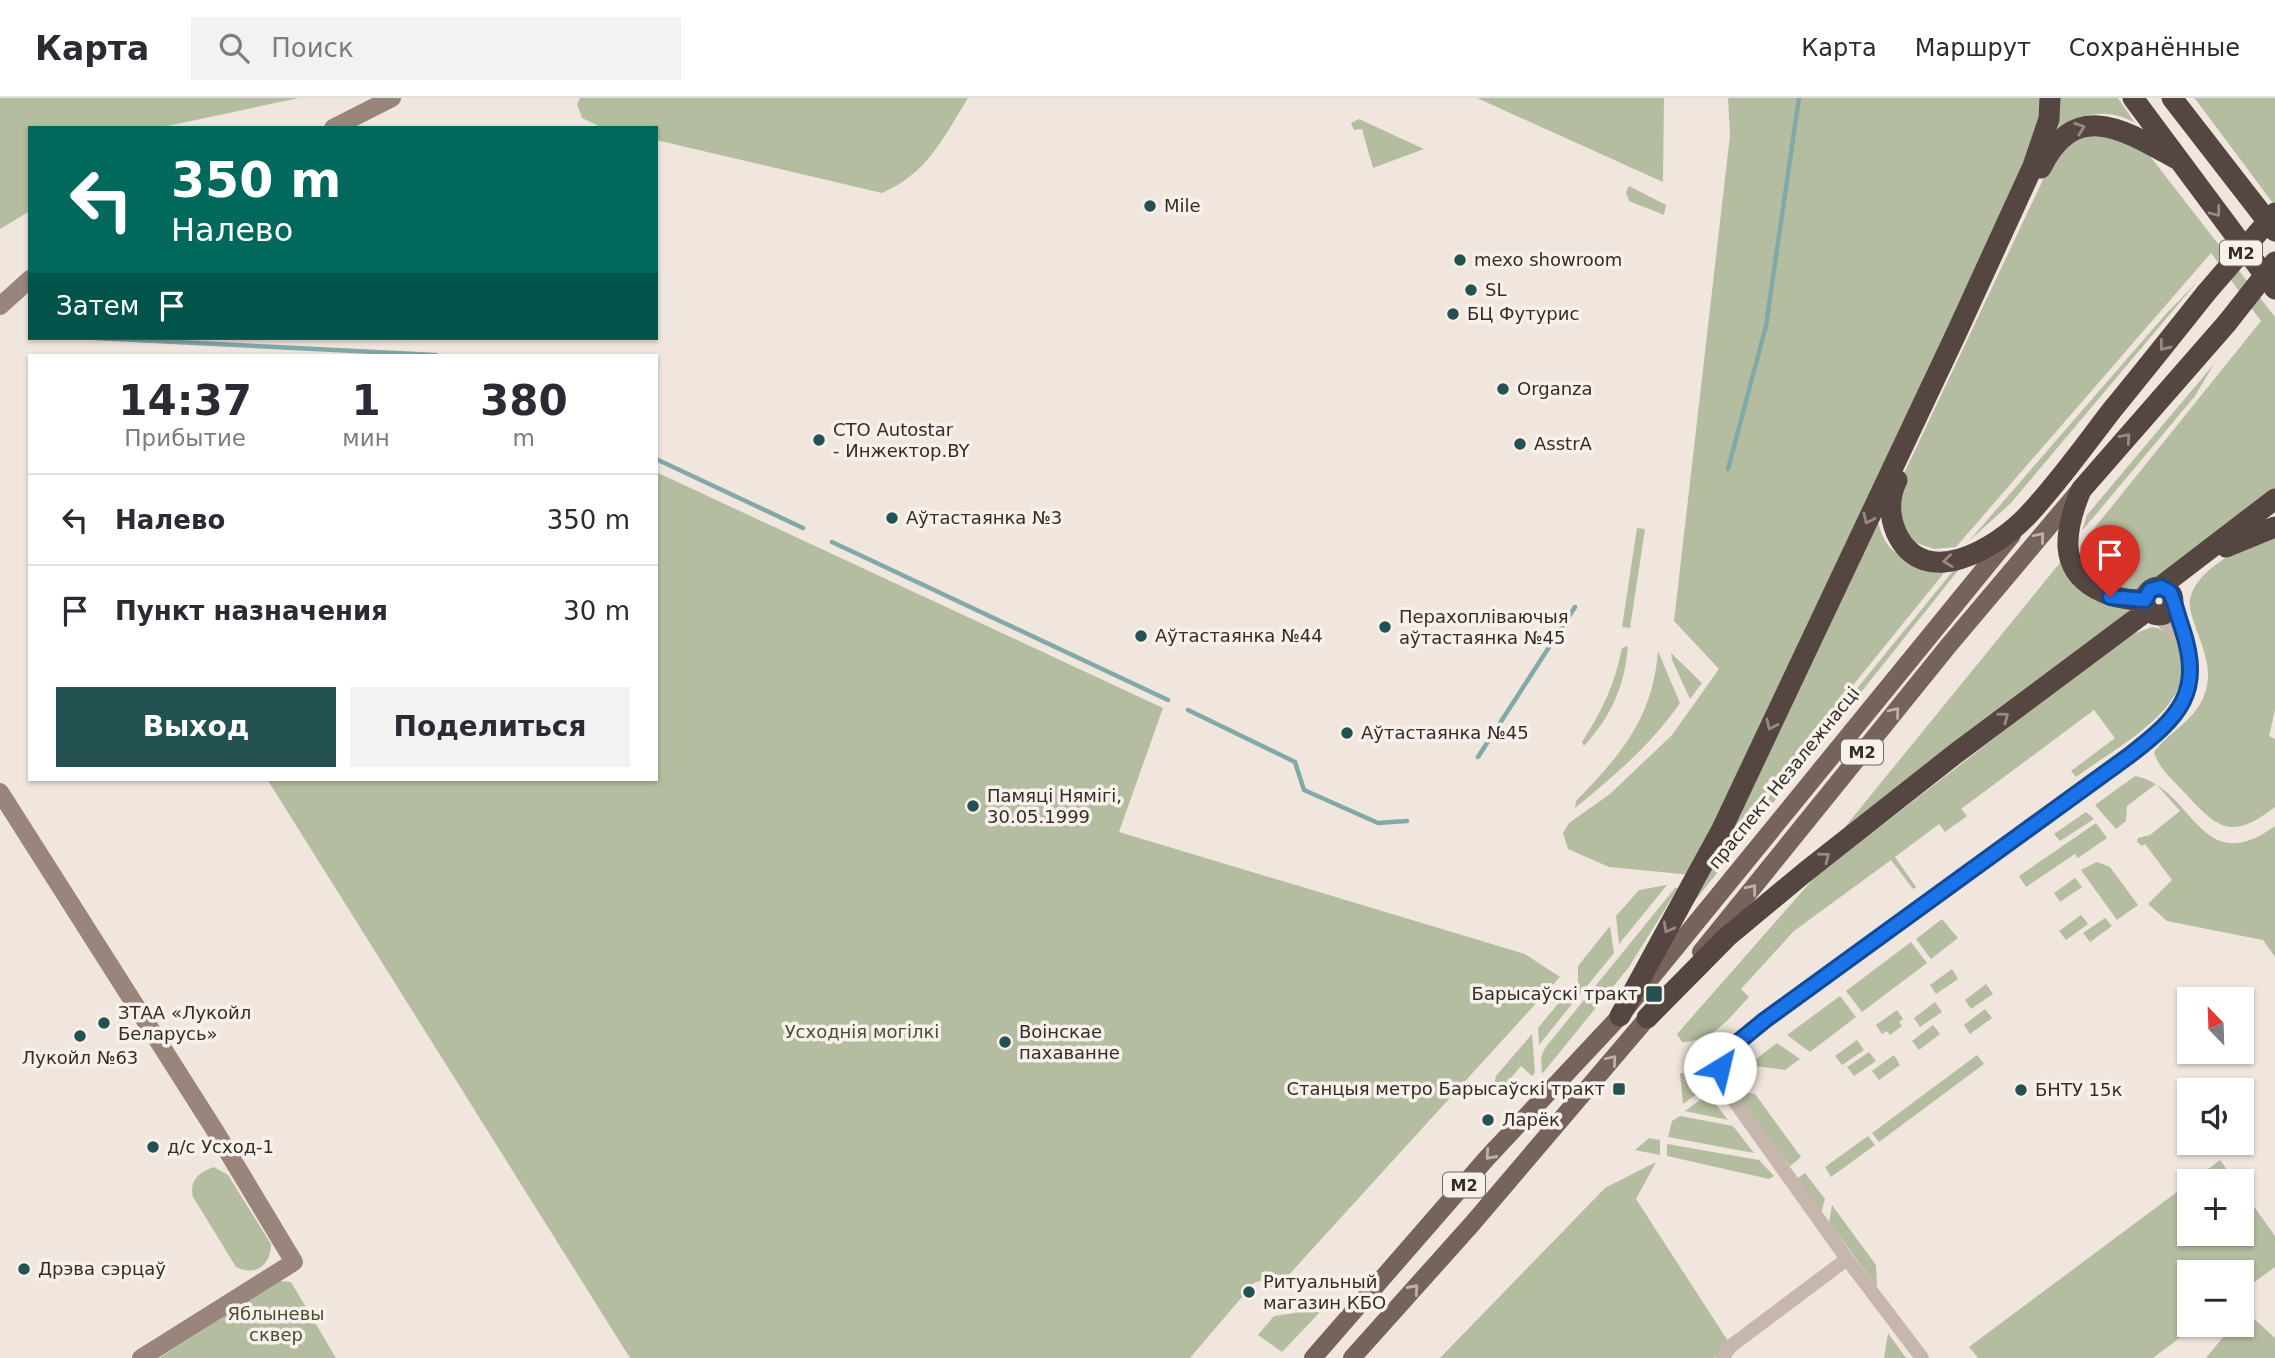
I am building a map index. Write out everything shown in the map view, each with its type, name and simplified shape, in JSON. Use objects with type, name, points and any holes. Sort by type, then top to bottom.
[{"type":"highway","points":[[1620,1016],[1722,829],[1956,334],[2033,166],[2049,119],[2050,98]]},
{"type":"highway","points":[[2133,98],[2275,289]]},
{"type":"highway","points":[[2172,98],[2275,231]]},
{"type":"highway","points":[[2183,98],[2195,127]]},
{"type":"highway","points":[[2027,516],[1975,553],[1957,561],[1925,561],[1903,544],[1895,530],[1891,514],[1892,491],[2043,163],[2053,147],[2065,134],[2095,123],[2127,132],[2175,158]]},
{"type":"highway","name":"праспект Незалежнасці","points":[[2027,516],[2206,293],[2275,213]]},
{"type":"highway","name":"М2","points":[[2081,489],[2227,323],[2275,262]]},
{"type":"highway","points":[[2081,489],[2073,512],[2068,547],[2077,569],[2098,591],[2110,597],[2159,601],[2275,499]]},
{"type":"highway","points":[[1647,1018],[1727,937],[1955,754],[2159,601],[2224,548],[2275,527]]},
{"type":"main road","name":"М2","points":[[1352,1358],[1472,1224],[1647,1018],[1949,645],[2081,489]]},
{"type":"main road","name":"праспект Незалежнасці","points":[[1313,1358],[1487,1158],[1620,1016],[2027,516]]},
{"type":"street","points":[[336,126],[392,98]]},
{"type":"street","points":[[0,306],[28,281]]},
{"type":"street","points":[[1923,1358],[1847,1259],[1723,1085],[1720,1068],[1723,1056],[1765,1020],[2158,732],[2188,696],[2191,681],[2189,649],[2159,601]]},
{"type":"street","points":[[0,792],[88,927],[294,1262],[141,1358]]},
{"type":"street","points":[[1722,1358],[1731,1346],[1847,1259]]},
{"type":"green space","points":[[0,98],[299,98],[167,126],[28,126],[28,212],[0,229]]},
{"type":"green space","points":[[580,98],[968,98],[923,165],[898,185],[882,193],[658,140],[658,126],[599,126],[582,118],[577,104]]},
{"type":"green space","points":[[1477,98],[1664,98],[1663,182]]},
{"type":"green space","points":[[1728,98],[2043,98],[2038,134],[1692,875],[1609,867],[1568,849],[1563,833],[1569,823],[1610,794],[1672,735],[1719,669],[1674,621],[1730,135]]},
{"type":"green space","points":[[2059,98],[2118,98],[2135,123],[2114,115],[2094,114],[2053,130]]},
{"type":"green space","points":[[2194,98],[2275,98],[2275,206],[2196,100]]},
{"type":"green space","points":[[1359,119],[1424,149],[1373,168],[1362,129],[1354,130],[1351,123]]},
{"type":"green space","points":[[2102,130],[2142,146],[2275,317],[2275,493],[2147,589],[2136,591],[2114,588],[2094,576],[2082,558],[2080,546],[2261,321],[2211,253],[1956,547],[1934,549],[1908,540],[1897,513],[1900,482],[2050,165],[2068,141]]},
{"type":"green space","points":[[1629,186],[1666,205],[1664,215],[1629,201],[1626,192]]},
{"type":"green space","points":[[2197,282],[2011,503],[1969,541],[2165,315]]},
{"type":"green space","points":[[2214,364],[2195,396],[2082,531],[2087,515]]},
{"type":"green space","name":"Усходнія могілкі","points":[[658,473],[1163,708],[1119,832],[1525,954],[1560,977],[1275,1290],[1262,1280],[1254,1283],[1190,1358],[630,1358],[268,781],[658,781]]},
{"type":"green space","points":[[1877,516],[1886,542],[1901,556],[1948,568],[1700,874]]},
{"type":"green space","points":[[1637,528],[1645,529],[1630,628],[1622,627]]},
{"type":"green space","points":[[2275,535],[2275,710],[2269,736],[2275,739],[2275,807],[2247,824],[2226,826],[2206,815],[2196,805],[2163,769],[2154,752],[2200,705],[2207,685],[2205,653],[2191,613],[2190,599],[2195,586],[2218,563]]},
{"type":"green space","points":[[2063,559],[2109,605],[2130,611],[1827,849]]},
{"type":"green space","points":[[1964,563],[1674,927],[1702,878],[1957,566]]},
{"type":"green space","points":[[2152,627],[2163,630],[2178,643],[2182,654],[2183,674],[2177,692],[2148,725],[2076,777],[2071,771],[2115,738],[2094,710],[1961,809],[1967,816],[1945,832],[1939,824],[1895,857],[1916,887],[1913,889],[1891,860],[1794,931],[1741,989],[1749,997],[1720,1027],[1703,1038],[1682,1042],[1677,1034],[1814,878],[2125,637]]},
{"type":"green space","points":[[1628,646],[1615,700],[1584,746],[1582,742],[1612,685],[1622,648]]},
{"type":"green space","points":[[1658,651],[1680,703],[1618,772],[1575,808],[1576,801],[1632,734],[1649,696]]},
{"type":"green space","points":[[1671,653],[1702,683],[1690,699],[1672,660]]},
{"type":"green space","points":[[2135,776],[2156,784],[2127,806],[2126,821],[2116,829],[2095,805]]},
{"type":"green space","points":[[2158,786],[2213,838],[2230,843],[2250,840],[2275,826],[2275,957],[2263,940],[2167,921],[2148,904],[2172,880],[2145,844],[2142,846],[2137,842],[2138,838],[2150,835],[2180,811]]},
{"type":"green space","points":[[2086,812],[2094,819],[2060,841],[2054,834]]},
{"type":"green space","points":[[2096,823],[2107,838],[2078,858],[2075,854],[2026,887],[2019,876]]},
{"type":"green space","points":[[2097,862],[2110,867],[2138,905],[2117,920],[2081,870]]},
{"type":"green space","points":[[2075,878],[2082,887],[2060,902],[2054,893]]},
{"type":"green space","points":[[1667,885],[1619,944],[1616,916],[1639,890]]},
{"type":"green space","points":[[1675,888],[1678,888],[1629,967],[1542,1074],[1541,1057],[1545,1048]]},
{"type":"green space","points":[[2081,915],[2088,924],[2066,940],[2059,931]]},
{"type":"green space","points":[[2105,918],[2112,926],[2090,942],[2083,933]]},
{"type":"green space","points":[[1942,919],[1958,938],[1931,959],[1916,939]]},
{"type":"green space","points":[[1610,926],[1614,953],[1578,997],[1578,966]]},
{"type":"green space","points":[[1911,942],[1927,963],[1862,1012],[1846,991]]},
{"type":"green space","points":[[1952,969],[1958,979],[1936,994],[1930,985]]},
{"type":"green space","points":[[1986,984],[1993,994],[1971,1009],[1965,1000]]},
{"type":"green space","points":[[1571,988],[1572,1004],[1539,1045],[1538,1028]]},
{"type":"green space","points":[[1840,996],[1856,1017],[1810,1052],[1787,1035]]},
{"type":"green space","points":[[1935,1002],[1942,1012],[1920,1027],[1914,1018]]},
{"type":"green space","points":[[1985,1009],[1992,1018],[1970,1034],[1964,1025]]},
{"type":"green space","points":[[1897,1010],[1903,1019],[1899,1022],[1902,1026],[1890,1035],[1887,1031],[1882,1034],[1876,1025]]},
{"type":"green space","points":[[1933,1025],[1940,1034],[1919,1050],[1912,1041]]},
{"type":"green space","points":[[1532,1034],[1535,1073],[1532,1076],[1521,1066],[1498,1093],[1494,1085],[1496,1076]]},
{"type":"green space","points":[[1857,1040],[1864,1050],[1842,1065],[1835,1056]]},
{"type":"green space","points":[[1777,1043],[1800,1059],[1785,1070],[1748,1065]]},
{"type":"green space","points":[[1869,1052],[1876,1061],[1854,1076],[1847,1067]]},
{"type":"green space","points":[[1894,1055],[1900,1065],[1879,1080],[1872,1071]]},
{"type":"green space","points":[[1977,1055],[1984,1064],[1879,1142],[1872,1133]]},
{"type":"green space","points":[[1680,1073],[1688,1073],[1704,1089],[1683,1104]]},
{"type":"green space","points":[[1732,1090],[1755,1094],[1801,1157],[1790,1166]]},
{"type":"green space","points":[[1708,1094],[1728,1120],[1685,1111]]},
{"type":"green space","points":[[1680,1116],[1733,1126],[1754,1153],[1668,1137],[1672,1121]]},
{"type":"green space","points":[[1868,1136],[1875,1145],[1831,1177],[1825,1167]]},
{"type":"green space","points":[[1649,1138],[1660,1140],[1660,1155],[1635,1150]]},
{"type":"green space","points":[[1667,1144],[1759,1160],[1774,1176],[1769,1179],[1667,1156]]},
{"type":"green space","points":[[2220,1160],[2226,1169],[2208,1169]]},
{"type":"green space","points":[[1656,1162],[1636,1199],[1728,1341],[1714,1358],[1440,1358],[1605,1188]]},
{"type":"green space","points":[[214,1167],[228,1175],[271,1244],[268,1258],[256,1270],[236,1267],[193,1197],[192,1186],[196,1178]]},
{"type":"green space","points":[[1805,1173],[1825,1199],[1821,1213],[1795,1180]]},
{"type":"green space","points":[[2177,1192],[2177,1246],[2254,1246],[2254,1207],[2275,1236],[2275,1267],[2254,1282],[2254,1260],[2177,1260],[2177,1337],[2181,1337],[2153,1358],[1978,1358],[1969,1347]]},
{"type":"green space","points":[[1832,1205],[1876,1265],[1877,1287],[1829,1222]]},
{"type":"green space","name":"Яблыневы сквер","points":[[280,1281],[291,1282],[336,1358],[159,1358]]},
{"type":"green space","points":[[1323,1309],[1282,1352],[1258,1335],[1274,1316]]},
{"type":"green space","points":[[2254,1319],[2275,1338],[2275,1358],[2206,1358],[2223,1337],[2254,1337]]},
{"type":"green space","points":[[1888,1333],[1906,1358],[1884,1358]]},
{"type":"waterway","points":[[1728,469],[1766,326],[1799,98]]},
{"type":"waterway","points":[[136,340],[416,354]]},
{"type":"waterway","points":[[658,460],[803,528]]},
{"type":"waterway","points":[[832,542],[1168,700]]},
{"type":"waterway","points":[[1478,757],[1575,607]]},
{"type":"waterway","points":[[1188,710],[1295,762],[1304,790],[1378,823],[1407,821]]},
{"type":"place","name":"Mile","points":[[1150,206]]},
{"type":"place","name":"mexo showroom","points":[[1460,260]]},
{"type":"place","name":"SL","points":[[1471,290]]},
{"type":"place","name":"БЦ Футурис","points":[[1453,314]]},
{"type":"place","name":"Organza","points":[[1503,389]]},
{"type":"place","name":"СТО Autostar - Инжектор.BY","points":[[819,440]]},
{"type":"place","name":"AsstrA","points":[[1520,444]]},
{"type":"place","name":"Аўтастаянка №3","points":[[892,518]]},
{"type":"place","name":"Перахопліваючыя аўтастаянка №45","points":[[1385,627]]},
{"type":"place","name":"Аўтастаянка №44","points":[[1141,636]]},
{"type":"place","name":"Аўтастаянка №45","points":[[1347,733]]},
{"type":"place","name":"Памяці Нямігі, 30.05.1999","points":[[973,806]]},
{"type":"place","name":"Барысаўскі тракт","points":[[1654,994]]},
{"type":"place","name":"ЗТАА «Лукойл Беларусь»","points":[[104,1023]]},
{"type":"place","name":"Лукойл №63","points":[[80,1036]]},
{"type":"place","name":"Воінскае пахаванне","points":[[1005,1042]]},
{"type":"place","name":"Станцыя метро Барысаўскі тракт","points":[[1619,1089]]},
{"type":"place","name":"БНТУ 15к","points":[[2021,1090]]},
{"type":"place","name":"Ларёк","points":[[1488,1120]]},
{"type":"place","name":"д/с Усход-1","points":[[153,1147]]},
{"type":"place","name":"Дрэва сэрцаў","points":[[24,1269]]},
{"type":"place","name":"Ритуальный магазин КБО","points":[[1249,1292]]},
{"type":"route","points":[[1720,1068],[1721,1060],[1727,1051],[1765,1020],[2130,755],[2168,724],[2188,696],[2191,681],[2189,649],[2170,592],[2161,587],[2155,588],[2150,590],[2145,600],[2110,597]]}]
